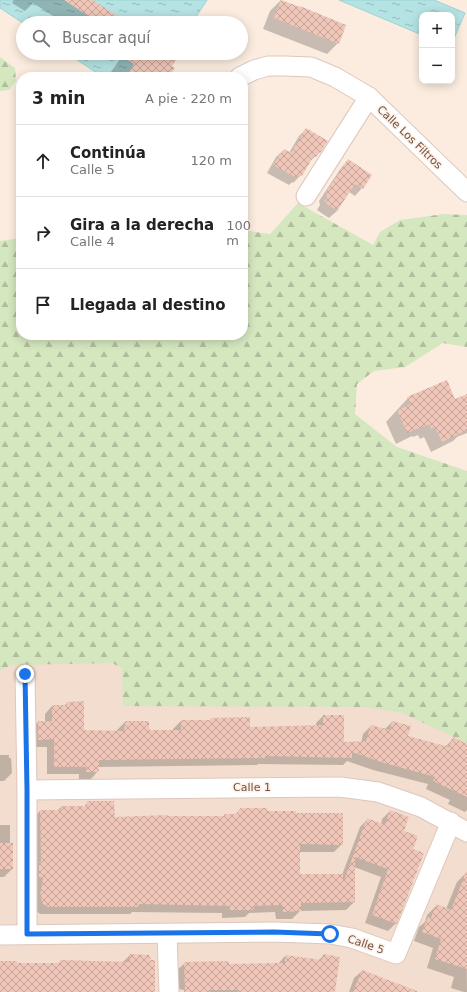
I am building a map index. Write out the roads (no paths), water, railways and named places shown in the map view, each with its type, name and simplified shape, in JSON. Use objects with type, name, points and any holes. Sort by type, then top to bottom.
[{"type":"street","points":[[248,73],[268,66],[311,67],[335,77],[369,98]]},
{"type":"street","name":"Calle Los Filtros","points":[[306,196],[369,98],[467,192]]},
{"type":"street","points":[[25,674],[27,934]]},
{"type":"street","name":"Calle 1","points":[[27,790],[340,787],[378,792],[421,807],[467,832]]},
{"type":"street","name":"Calle 5","points":[[0,935],[274,932],[330,934],[352,938],[396,954],[451,822]]},
{"type":"street","points":[[167,934],[169,992]]},
{"type":"water","points":[[0,0],[207,0],[197,16],[16,16],[16,18],[0,8]]},
{"type":"water","points":[[339,0],[434,0],[465,13],[455,36],[455,12],[419,12],[419,34]]},
{"type":"water","points":[[78,60],[137,60],[129,72],[96,72]]}]
